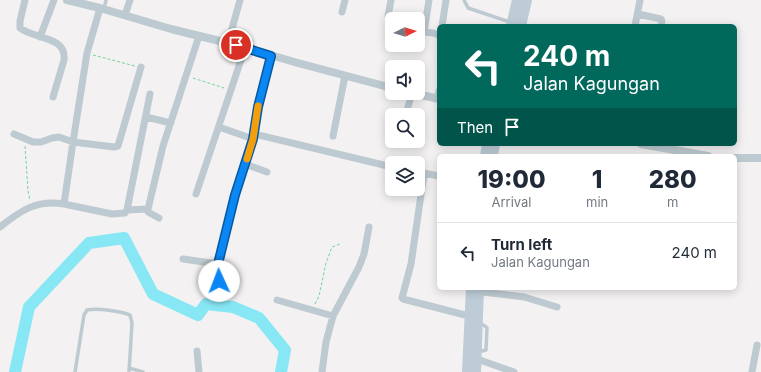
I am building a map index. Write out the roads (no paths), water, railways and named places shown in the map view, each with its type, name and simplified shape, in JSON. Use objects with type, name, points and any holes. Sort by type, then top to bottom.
[{"type":"main road","points":[[515,24],[517,0]]},
{"type":"main road","points":[[515,24],[527,0]]},
{"type":"main road","points":[[467,372],[469,316],[475,290]]},
{"type":"main road","points":[[475,290],[478,323],[476,372]]},
{"type":"street","points":[[26,0],[20,21],[20,28],[56,42],[61,46],[65,54],[53,97]]},
{"type":"street","points":[[40,37],[54,0]]},
{"type":"street","points":[[67,0],[102,8],[171,29],[228,42],[271,56],[385,86]]},
{"type":"street","points":[[125,15],[130,0]]},
{"type":"street","points":[[228,42],[240,0]]},
{"type":"street","points":[[342,12],[345,0]]},
{"type":"street","points":[[389,12],[391,0]]},
{"type":"street","points":[[425,16],[429,0]]},
{"type":"street","points":[[442,24],[446,0]]},
{"type":"street","points":[[636,24],[640,0]]},
{"type":"street","points":[[64,204],[87,53],[102,8]]},
{"type":"street","points":[[638,14],[660,19],[662,21],[661,24]]},
{"type":"street","points":[[425,33],[437,34]]},
{"type":"street","points":[[159,218],[148,212],[148,209],[163,146],[200,36]]},
{"type":"street","points":[[196,194],[245,48]]},
{"type":"street","points":[[231,287],[223,285],[219,281],[218,264],[235,195],[253,137],[258,107],[271,56]]},
{"type":"street","points":[[14,134],[33,142],[41,142],[59,137],[73,142],[114,147],[118,146],[141,67]]},
{"type":"street","points":[[333,136],[345,76]]},
{"type":"street","points":[[127,210],[150,94]]},
{"type":"street","points":[[425,94],[437,96]]},
{"type":"street","points":[[146,117],[170,123]]},
{"type":"street","points":[[219,127],[253,137],[385,165]]},
{"type":"street","points":[[660,146],[698,154]]},
{"type":"street","points":[[737,158],[761,158]]},
{"type":"street","points":[[245,164],[268,172]]},
{"type":"street","points":[[425,174],[437,176]]},
{"type":"street","points":[[418,196],[411,264],[402,298],[469,316]]},
{"type":"street","points":[[0,227],[13,217],[32,206],[47,202],[112,214],[125,213],[127,210],[148,209]]},
{"type":"street","points":[[322,372],[326,342],[334,316],[359,267],[364,254],[369,227]]},
{"type":"street","points":[[183,259],[218,264]]},
{"type":"street","points":[[481,290],[524,297],[557,307]]},
{"type":"street","points":[[277,300],[334,316]]},
{"type":"street","points":[[752,372],[757,345]]},
{"type":"street","points":[[197,351],[199,372]]},
{"type":"street","points":[[477,356],[514,372]]},
{"type":"lane","points":[[102,8],[106,0]]},
{"type":"lane","points":[[464,0],[468,8],[512,24]]},
{"type":"lane","points":[[75,372],[84,315],[87,310],[91,309],[130,315],[132,322],[129,370],[143,372]]},
{"type":"waterway","points":[[15,372],[29,307],[89,243],[124,238],[153,294],[198,315],[206,304],[233,307],[259,318],[285,350],[281,372]]}]
